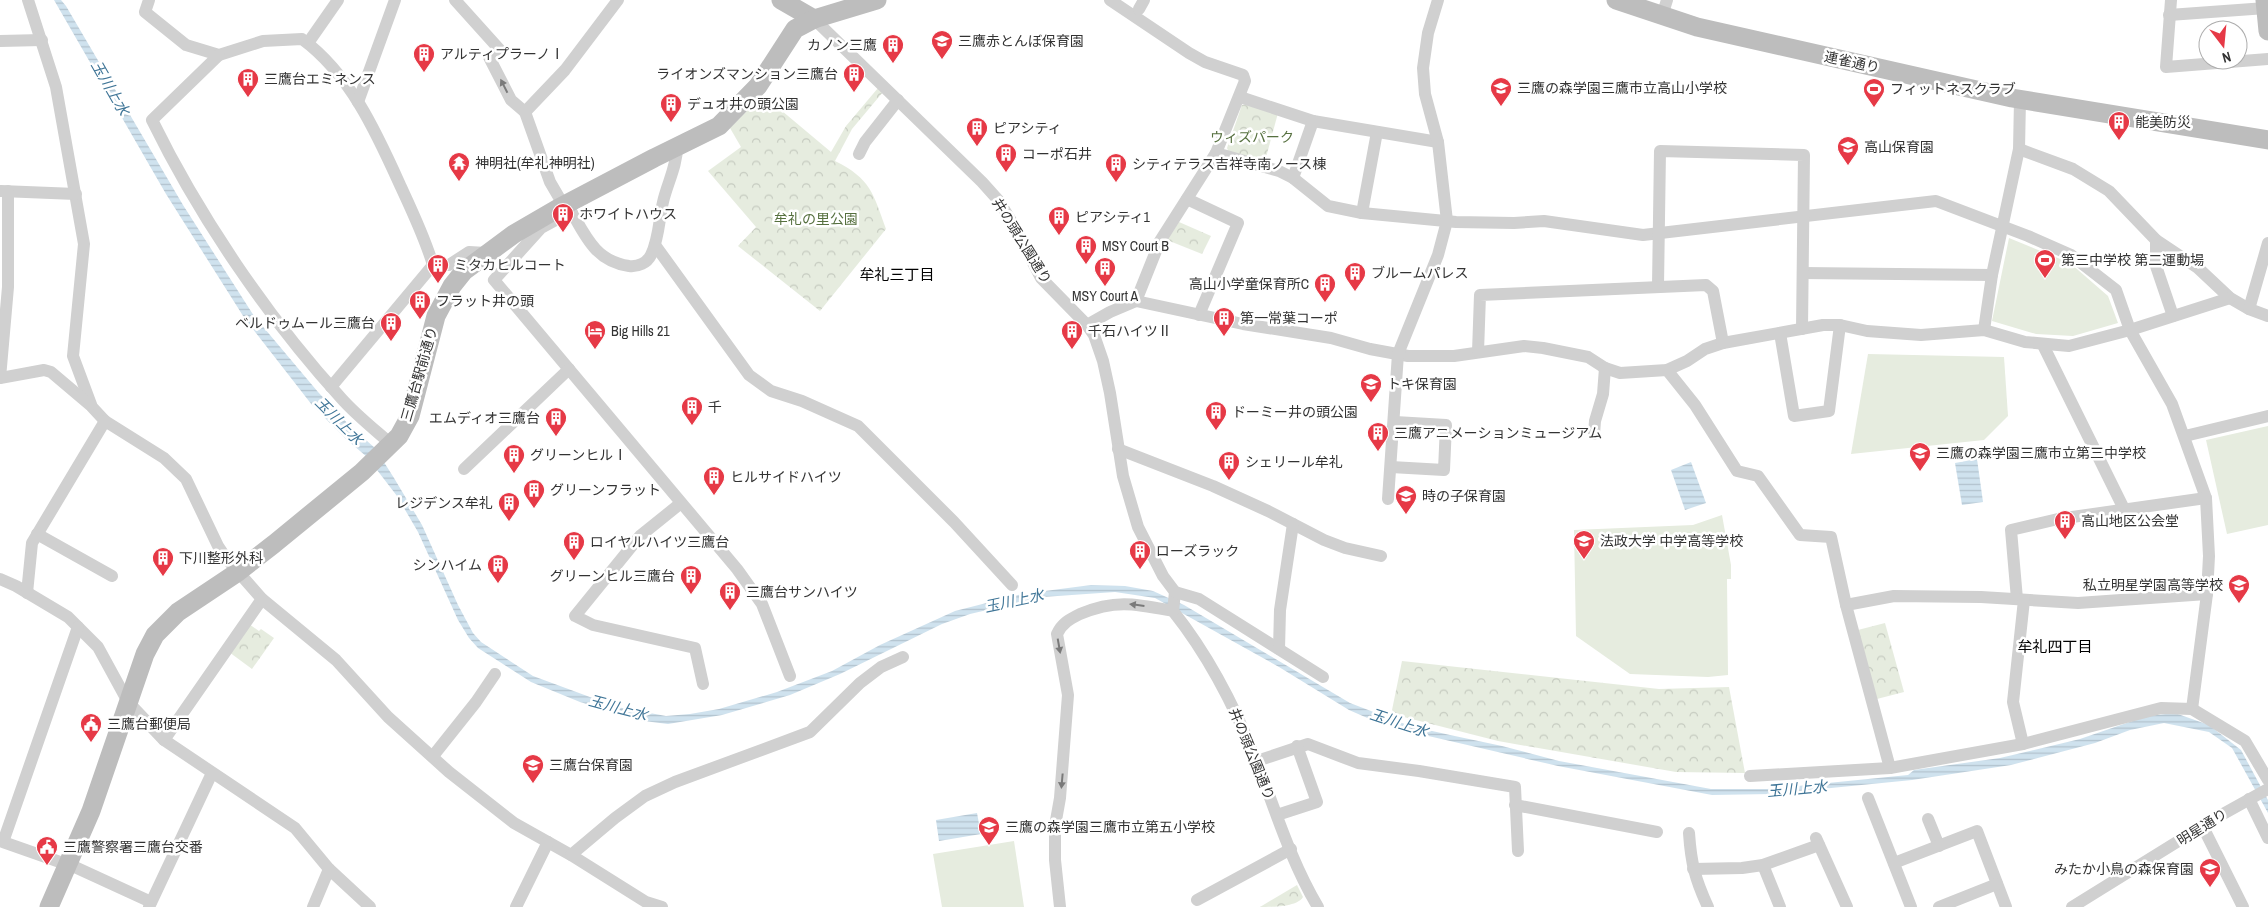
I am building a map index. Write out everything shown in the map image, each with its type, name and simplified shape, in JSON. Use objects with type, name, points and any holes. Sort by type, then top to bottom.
[{"type":"street","points":[[28,0],[56,87],[84,244],[73,356],[79,388],[92,407],[105,421],[164,458],[178,470],[186,479],[218,546],[238,572],[262,599],[336,660],[388,717],[514,823],[571,855],[646,902],[662,907]]},
{"type":"street","points":[[149,0],[145,12],[168,32],[186,45],[218,55]]},
{"type":"street","points":[[308,43],[338,0]]},
{"type":"street","points":[[358,102],[396,0]]},
{"type":"street","points":[[455,0],[500,50],[489,57],[511,100],[525,112],[550,182],[592,247],[604,257],[620,265],[636,267],[651,256],[655,245],[664,197],[677,157],[677,147]]},
{"type":"street","points":[[525,112],[565,70],[618,0]]},
{"type":"street","points":[[781,0],[814,19]]},
{"type":"street","name":"三鷹台駅前通り","points":[[49,907],[91,811],[145,654],[155,635],[178,612],[238,572],[364,470],[399,436],[410,416],[436,316],[452,286],[464,270],[486,252],[565,205],[719,126],[758,86],[795,29],[814,19],[877,0]]},
{"type":"street","points":[[1110,0],[1197,58],[1243,76],[1245,81],[1216,153],[1160,241],[1136,301]]},
{"type":"street","points":[[1388,499],[1392,468],[1398,354],[1438,255],[1447,221],[1438,142],[1425,94],[1422,68],[1428,33],[1438,0]]},
{"type":"street","name":"連雀通り","points":[[1616,0],[1665,8],[1697,27],[2020,100],[2268,140]]},
{"type":"street","points":[[2170,0],[2166,67],[2268,59]]},
{"type":"street","points":[[2170,15],[2266,4],[2268,31]]},
{"type":"street","name":"井の頭公園通り","points":[[814,19],[982,182],[999,202],[1013,224],[1041,278],[1087,325],[1094,335],[1103,361],[1110,393],[1123,476],[1138,527],[1163,576],[1175,594]]},
{"type":"street","points":[[387,448],[341,399],[286,334],[171,159],[152,120],[218,55],[263,41],[302,39],[334,70],[358,102],[407,199],[426,242],[433,265]]},
{"type":"street","points":[[0,41],[42,40]]},
{"type":"street","points":[[1240,97],[1313,121],[1438,142]]},
{"type":"street","points":[[859,154],[865,142],[898,100]]},
{"type":"street","points":[[1984,330],[1992,275],[2019,149],[2020,100]]},
{"type":"street","points":[[1293,178],[1313,121]]},
{"type":"street","points":[[1362,213],[1377,132]]},
{"type":"street","points":[[2019,149],[2073,169],[2109,191],[2156,240],[2198,268],[2230,298],[2249,309],[2268,316]]},
{"type":"street","points":[[1658,286],[1660,150],[1804,155],[1802,329]]},
{"type":"street","points":[[1216,153],[1263,166],[1293,178],[1328,206],[1362,213],[1447,221],[1514,223],[1544,221],[1643,235],[1803,218],[1936,201],[2071,255],[2116,290],[2130,330],[2172,404],[2206,498],[2209,546],[2207,594],[2192,709]]},
{"type":"street","points":[[76,194],[4,191],[8,287],[0,378],[44,370],[79,388]]},
{"type":"street","points":[[1187,199],[1238,222],[1199,315]]},
{"type":"street","points":[[565,205],[563,216],[541,228],[494,280],[737,569],[762,604],[790,676]]},
{"type":"street","points":[[2156,240],[2156,266],[2173,316]]},
{"type":"street","points":[[2249,309],[2268,243]]},
{"type":"street","points":[[655,245],[749,375],[771,391],[802,401],[858,426],[954,522],[1012,586]]},
{"type":"street","points":[[433,265],[449,265],[469,252],[486,252]]},
{"type":"street","points":[[331,387],[433,265]]},
{"type":"street","points":[[1803,273],[1992,275]]},
{"type":"street","points":[[1478,352],[1480,295],[1658,286],[1706,285],[1713,291],[1723,343]]},
{"type":"street","points":[[1087,325],[1110,312],[1136,301],[1199,315],[1310,333],[1398,354],[1431,357],[1524,346],[1588,357],[1605,368],[1620,372],[1667,370],[1687,361],[1705,348],[1723,343],[1802,329],[1840,325],[1867,331],[1921,335],[1984,330],[2043,345],[2069,346],[2130,330],[2230,298]]},
{"type":"street","points":[[1780,333],[1794,416],[1829,411],[1840,325]]},
{"type":"street","points":[[2043,345],[2124,509]]},
{"type":"street","points":[[1594,434],[1595,421],[1603,394],[1605,368]]},
{"type":"street","points":[[464,469],[569,369]]},
{"type":"street","points":[[1667,370],[1695,406],[1737,471],[1758,476],[1800,536],[1831,538],[1846,605],[1890,768]]},
{"type":"street","points":[[2184,436],[2268,416]]},
{"type":"street","points":[[27,593],[32,543],[105,421]]},
{"type":"street","points":[[1392,468],[1444,470],[1446,425],[1395,422]]},
{"type":"street","points":[[1118,449],[1213,486],[1324,540],[1345,548],[1381,556]]},
{"type":"street","points":[[2023,744],[2013,702],[2021,599],[2011,530],[2058,519],[2206,498]]},
{"type":"street","points":[[681,503],[640,536],[575,616],[593,626],[695,648],[703,684]]},
{"type":"street","points":[[1279,649],[1280,610],[1293,524]]},
{"type":"street","points":[[37,534],[112,576]]},
{"type":"street","points":[[0,579],[68,617],[98,647],[128,702],[164,740],[295,828],[329,869],[370,907]]},
{"type":"street","points":[[1060,907],[1055,860],[1055,826],[1061,791],[1068,695],[1058,634],[1065,622],[1101,606],[1135,604],[1173,610],[1175,594],[1199,599],[1324,677]]},
{"type":"street","points":[[1846,605],[1894,596],[2021,599],[2078,603],[2207,594]]},
{"type":"street","points":[[164,740],[262,599]]},
{"type":"street","name":"井の頭公園通り","points":[[1173,610],[1201,648],[1239,718],[1313,905]]},
{"type":"street","points":[[78,627],[3,842],[66,865],[150,904],[212,774]]},
{"type":"street","points":[[571,855],[615,818],[645,796],[675,782],[810,732],[860,683],[881,667],[903,657]]},
{"type":"street","points":[[433,756],[476,702],[495,674]]},
{"type":"street","points":[[1750,776],[1890,768],[2023,744],[2161,708],[2192,709],[2245,741],[2261,791],[2268,838]]},
{"type":"street","points":[[1257,761],[1297,746],[1308,744],[1358,763],[1515,787],[1518,852]]},
{"type":"street","points":[[1277,815],[1317,802],[1297,746]]},
{"type":"street","name":"明星通り","points":[[2072,907],[2261,791]]},
{"type":"street","points":[[1868,798],[1911,907]]},
{"type":"street","points":[[1515,805],[1657,832]]},
{"type":"street","points":[[1928,819],[1939,846]]},
{"type":"street","points":[[2202,827],[2243,907]]},
{"type":"street","points":[[1894,863],[1977,831],[2006,907]]},
{"type":"street","points":[[1689,833],[1693,869],[1708,907]]},
{"type":"street","points":[[1693,869],[1742,868],[1763,865],[1818,841],[1846,907]]},
{"type":"street","points":[[516,907],[548,842]]},
{"type":"street","points":[[1197,900],[1291,850]]},
{"type":"street","points":[[1763,865],[1780,907]]},
{"type":"street","points":[[313,907],[329,869]]},
{"type":"street","points":[[1939,907],[1997,884]]},
{"type":"green space","name":"牟礼の里公園","points":[[878,88],[883,92],[852,129],[835,161],[864,181],[874,196],[886,229],[820,311],[738,246],[756,227],[708,171],[741,147],[730,128],[763,95],[831,152],[846,126]]},
{"type":"green space","name":"ウィズパーク","points":[[1247,104],[1278,113],[1265,161],[1229,153],[1227,148],[1242,105]]},
{"type":"green space","points":[[1179,222],[1211,236],[1202,254],[1167,240]]},
{"type":"green space","name":"第三中学校 第二運動場","points":[[2009,238],[2070,263],[2108,296],[2118,323],[2073,336],[2036,334],[1992,321]]},
{"type":"green space","points":[[1868,354],[2004,357],[2008,416],[1984,440],[1851,454]]},
{"type":"green space","points":[[2268,426],[2268,525],[2227,534],[2206,440]]},
{"type":"green space","points":[[1722,515],[1731,565],[1731,579],[1727,579],[1728,675],[1708,677],[1630,674],[1576,636],[1574,530],[1693,525]]},
{"type":"green space","points":[[1885,623],[1904,692],[1873,700],[1854,631]]},
{"type":"green space","points":[[249,624],[259,631],[261,629],[274,638],[252,669],[229,652]]},
{"type":"green space","points":[[1402,661],[1659,689],[1729,687],[1745,773],[1676,772],[1498,741],[1396,715],[1392,710]]},
{"type":"green space","points":[[1014,841],[1024,907],[942,907],[933,854]]},
{"type":"green space","points":[[1297,885],[1303,897],[1296,903],[1284,906],[1260,907]]},
{"type":"water","name":"玉川上水","points":[[54,0],[61,0],[66,6],[183,205],[254,316],[318,392],[351,427],[375,448],[422,525],[458,605],[473,633],[481,642],[533,676],[617,707],[666,716],[719,709],[777,692],[832,671],[880,645],[955,611],[1022,594],[1091,585],[1125,586],[1153,591],[1184,605],[1350,703],[1410,726],[1502,746],[1559,761],[1711,789],[1767,789],[1908,775],[1914,770],[2000,758],[2080,739],[2147,716],[2175,713],[2209,725],[2241,750],[2268,800],[2268,813],[2232,748],[2209,732],[2164,723],[2130,730],[2095,743],[2011,765],[1912,780],[1771,794],[1712,795],[1558,766],[1411,732],[1372,720],[1349,710],[1279,667],[1155,598],[1115,592],[1043,597],[970,614],[942,624],[840,674],[790,695],[722,715],[668,724],[644,721],[580,702],[531,682],[478,648],[469,638],[458,620],[418,532],[397,496],[367,457],[312,405],[245,319],[166,194]]},
{"type":"water","points":[[1977,459],[1983,502],[1962,505],[1955,463]]},
{"type":"water","points":[[1691,462],[1706,503],[1685,510],[1671,470]]},
{"type":"water","points":[[977,813],[981,834],[939,841],[936,820]]},
{"type":"place","name":"三鷹赤とんぼ保育園","points":[[942,60]]},
{"type":"place","name":"カノン三鷹","points":[[893,64]]},
{"type":"place","name":"アルティプラーノⅠ","points":[[424,73]]},
{"type":"place","name":"ライオンズマンション三鷹台","points":[[854,93]]},
{"type":"place","name":"三鷹台エミネンス","points":[[248,98]]},
{"type":"place","name":"三鷹の森学園三鷹市立高山小学校","points":[[1501,107]]},
{"type":"place","name":"フィットネスクラブ","points":[[1874,108]]},
{"type":"place","name":"デュオ井の頭公園","points":[[671,123]]},
{"type":"place","name":"能美防災","points":[[2119,141]]},
{"type":"place","name":"ピアシティ","points":[[977,147]]},
{"type":"place","name":"高山保育園","points":[[1848,166]]},
{"type":"place","name":"コーポ石井","points":[[1006,173]]},
{"type":"place","name":"神明社(牟礼神明社)","points":[[459,182]]},
{"type":"place","name":"シティテラス吉祥寺南ノース棟","points":[[1116,183]]},
{"type":"place","name":"ホワイトハウス","points":[[563,233]]},
{"type":"place","name":"ピアシティ1","points":[[1059,236]]},
{"type":"place","name":"MSY Court B","points":[[1086,265]]},
{"type":"place","name":"第三中学校 第二運動場","points":[[2045,279]]},
{"type":"place","name":"ミタカヒルコート","points":[[438,284]]},
{"type":"place","name":"MSY Court A","points":[[1105,287]]},
{"type":"place","name":"ブルームパレス","points":[[1355,292]]},
{"type":"place","name":"高山小学童保育所C","points":[[1325,303]]},
{"type":"place","name":"フラット井の頭","points":[[420,320]]},
{"type":"place","name":"第一常葉コーポ","points":[[1224,337]]},
{"type":"place","name":"ベルドゥムール三鷹台","points":[[391,342]]},
{"type":"place","name":"Big Hills 21","points":[[595,350]]},
{"type":"place","name":"千石ハイツⅡ","points":[[1072,350]]},
{"type":"place","name":"トキ保育園","points":[[1371,403]]},
{"type":"place","name":"千","points":[[692,426]]},
{"type":"place","name":"ドーミー井の頭公園","points":[[1216,431]]},
{"type":"place","name":"エムディオ三鷹台","points":[[556,437]]},
{"type":"place","name":"三鷹アニメーションミュージアム","points":[[1378,452]]},
{"type":"place","name":"三鷹の森学園三鷹市立第三中学校","points":[[1920,472]]},
{"type":"place","name":"グリーンヒルⅠ","points":[[514,474]]},
{"type":"place","name":"シェリール牟礼","points":[[1229,481]]},
{"type":"place","name":"ヒルサイドハイツ","points":[[714,496]]},
{"type":"place","name":"グリーンフラット","points":[[534,509]]},
{"type":"place","name":"時の子保育園","points":[[1406,515]]},
{"type":"place","name":"レジデンス牟礼","points":[[509,522]]},
{"type":"place","name":"高山地区公会堂","points":[[2065,540]]},
{"type":"place","name":"法政大学 中学高等学校","points":[[1584,560]]},
{"type":"place","name":"ロイヤルハイツ三鷹台","points":[[574,561]]},
{"type":"place","name":"ローズラック","points":[[1140,570]]},
{"type":"place","name":"下川整形外科","points":[[163,577]]},
{"type":"place","name":"シンハイム","points":[[498,584]]},
{"type":"place","name":"グリーンヒル三鷹台","points":[[691,595]]},
{"type":"place","name":"私立明星学園高等学校","points":[[2239,604]]},
{"type":"place","name":"三鷹台サンハイツ","points":[[730,611]]},
{"type":"place","name":"三鷹台郵便局","points":[[91,743]]},
{"type":"place","name":"三鷹台保育園","points":[[533,784]]},
{"type":"place","name":"三鷹の森学園三鷹市立第五小学校","points":[[989,846]]},
{"type":"place","name":"三鷹警察署三鷹台交番","points":[[47,866]]},
{"type":"place","name":"みたか小鳥の森保育園","points":[[2210,888]]},
{"type":"district","name":"牟礼三丁目","points":[[897,275]]},
{"type":"district","name":"牟礼四丁目","points":[[2055,647]]}]
